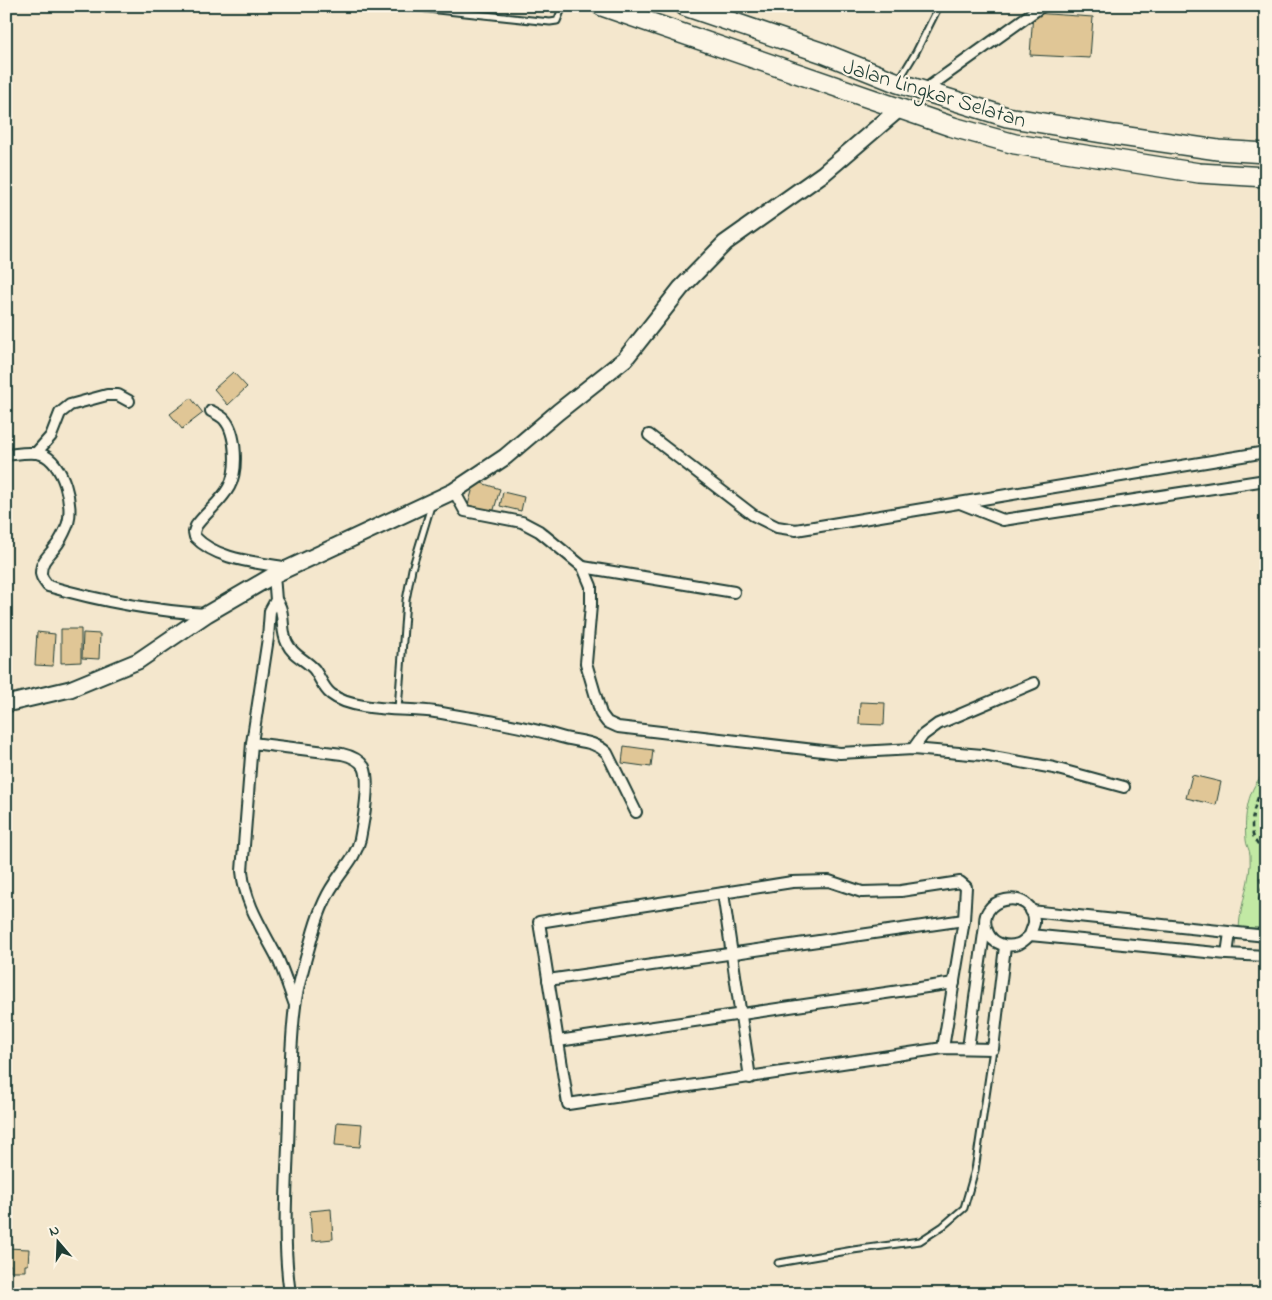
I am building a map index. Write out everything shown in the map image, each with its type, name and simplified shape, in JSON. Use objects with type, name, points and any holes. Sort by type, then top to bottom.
[{"type":"highway","name":"Jalan Lingkar Selatan","points":[[602,6],[899,109],[953,127],[1015,144],[1199,173],[1266,177]]},
{"type":"highway","name":"Jalan Lingkar Selatan","points":[[685,6],[823,53],[923,91],[1007,117],[1218,150],[1266,153]]},
{"type":"highway","points":[[755,59],[767,34]]},
{"type":"street","points":[[923,91],[1042,6]]},
{"type":"street","points":[[6,704],[70,689],[138,661],[206,614],[281,571],[454,491],[505,457],[625,359],[682,288],[725,243],[824,173],[899,109]]},
{"type":"street","points":[[36,453],[51,436],[60,413],[70,405],[107,395],[118,395],[129,401]]},
{"type":"street","points":[[211,411],[224,419],[228,424],[237,459],[230,487],[196,526],[195,537],[215,550],[231,557],[281,571]]},
{"type":"street","points":[[649,435],[754,515],[787,530],[802,530],[1266,452]]},
{"type":"street","points":[[6,455],[36,453],[44,455],[55,465],[68,494],[70,508],[68,523],[56,547],[47,555],[41,572],[48,586],[116,603],[170,612],[206,614]]},
{"type":"street","points":[[960,503],[1003,520],[1266,480]]},
{"type":"street","points":[[454,491],[465,511],[522,522],[539,530],[583,567],[591,586],[586,663],[601,714],[607,722],[618,727],[840,753],[913,749],[982,755],[1054,768],[1124,787]]},
{"type":"street","points":[[583,567],[734,592]]},
{"type":"street","points":[[281,571],[276,600],[270,611],[268,638],[252,743],[242,871],[243,886],[258,925],[277,958],[295,1006]]},
{"type":"street","points":[[276,600],[281,609],[282,630],[286,643],[293,654],[314,670],[331,694],[348,703],[432,712],[499,723],[600,746],[606,753],[636,812]]},
{"type":"street","points":[[913,749],[923,735],[938,724],[1034,683]]},
{"type":"street","points":[[252,743],[342,754],[359,761],[366,775],[366,794],[360,841],[350,861],[330,891],[321,911],[311,939],[295,1006],[290,1073],[285,1216],[290,1294]]},
{"type":"street","points":[[943,1048],[964,920],[966,887],[960,882],[901,891],[862,892],[829,881],[792,882],[539,922],[568,1104],[943,1048],[993,1048],[1005,946]]},
{"type":"street","points":[[723,893],[750,1078]]},
{"type":"street","points":[[968,1048],[985,925],[988,912],[997,902],[1010,898],[1022,902],[1031,911],[1034,923],[1030,934],[1019,944],[1005,946],[995,942],[988,934],[985,925]]},
{"type":"street","points":[[1031,911],[1266,936]]},
{"type":"street","points":[[548,980],[964,920]]},
{"type":"street","points":[[1226,954],[1230,933]]},
{"type":"street","points":[[1030,934],[1226,954],[1266,956]]},
{"type":"street","points":[[558,1041],[954,982]]},
{"type":"lane","points":[[400,6],[550,22],[557,21],[564,6]]},
{"type":"lane","points":[[898,82],[940,6]]},
{"type":"lane","points":[[398,709],[406,600],[412,569],[433,500]]},
{"type":"lane","points":[[778,1263],[920,1242],[944,1226],[964,1208],[975,1170],[993,1048]]},
{"type":"path","points":[[1266,781],[1261,789],[1254,810],[1252,831],[1260,849],[1266,852]]},
{"type":"path","points":[[1266,871],[1260,878],[1262,887],[1259,902],[1266,907]]},
{"type":"green space","points":[[1266,772],[1266,926],[1239,928],[1250,864],[1250,853],[1246,840],[1246,812],[1255,786]]},
{"type":"building","points":[[1033,13],[1093,17],[1090,58],[1030,55]]},
{"type":"building","points":[[233,372],[247,387],[228,405],[214,389]]},
{"type":"building","points":[[191,398],[203,413],[182,429],[170,414]]},
{"type":"building","points":[[475,481],[500,489],[493,513],[468,505]]},
{"type":"building","points":[[503,492],[524,497],[521,511],[500,506]]},
{"type":"building","points":[[61,629],[81,629],[81,662],[61,663]]},
{"type":"building","points":[[37,632],[55,634],[53,666],[35,665]]},
{"type":"building","points":[[83,633],[100,634],[99,659],[82,658]]},
{"type":"building","points":[[860,702],[885,703],[884,725],[859,724]]},
{"type":"building","points":[[624,746],[653,750],[651,767],[622,763]]},
{"type":"building","points":[[1192,775],[1221,782],[1216,805],[1186,798]]},
{"type":"building","points":[[337,1122],[362,1124],[360,1147],[335,1145]]},
{"type":"building","points":[[331,1209],[333,1239],[312,1241],[310,1211]]},
{"type":"building","points":[[6,1248],[29,1249],[28,1265],[25,1265],[25,1271],[11,1271],[11,1265],[6,1265]]}]
